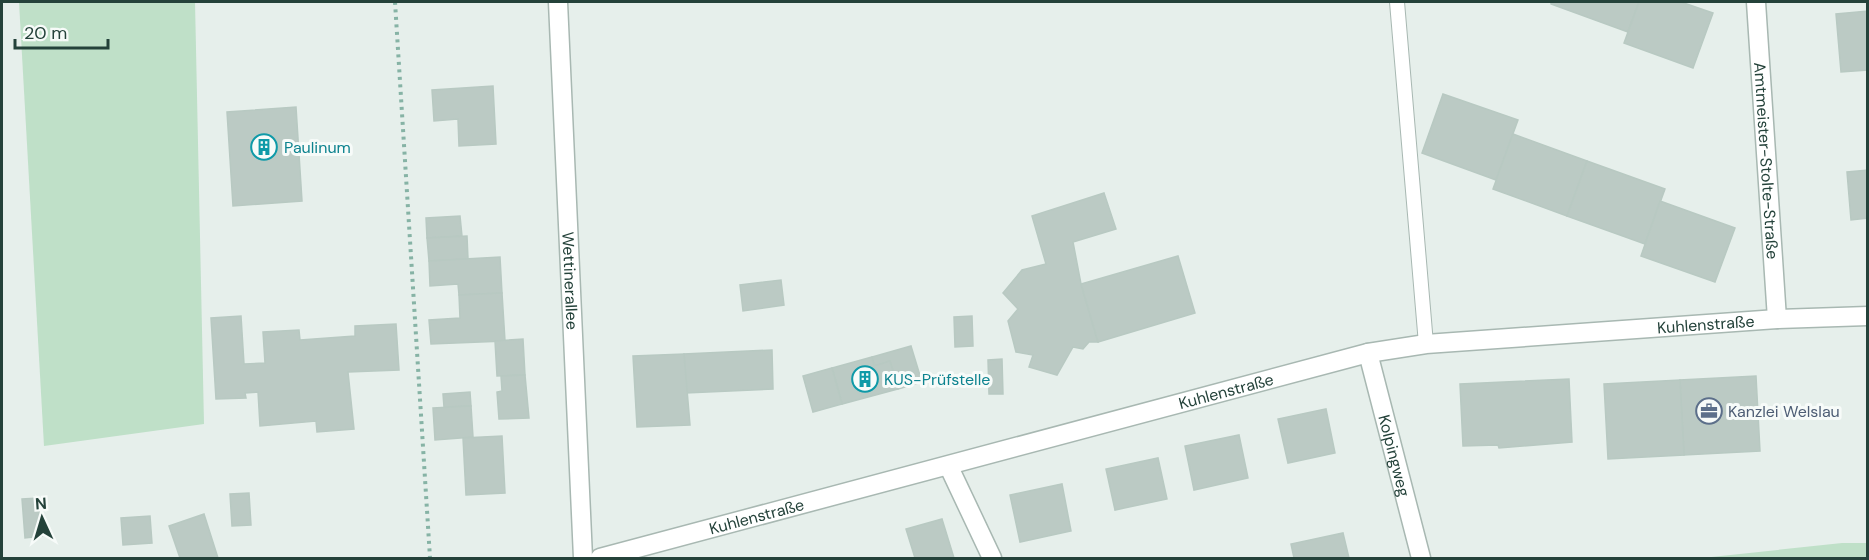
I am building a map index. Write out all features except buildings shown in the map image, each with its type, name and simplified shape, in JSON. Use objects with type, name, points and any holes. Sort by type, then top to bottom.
[{"type":"street","name":"Wettinerallee","points":[[558,2],[583,558]]},
{"type":"street","name":"Amtmeister-Stolte-Straße","points":[[1756,2],[1777,319]]},
{"type":"street","name":"Kuhlenstraße","points":[[600,558],[950,467],[1368,353],[1426,344],[1777,319],[1868,316]]},
{"type":"street","name":"Kolpingweg","points":[[1368,353],[1421,558]]},
{"type":"street","points":[[950,467],[992,558]]},
{"type":"lane","points":[[1397,2],[1426,344]]},
{"type":"path","points":[[395,2],[430,558]]},
{"type":"green space","points":[[19,2],[195,2],[204,424],[44,446]]},
{"type":"green space","points":[[1842,543],[1867,543],[1867,558],[1702,558]]},
{"type":"place","name":"Paulinum","points":[[264,147]]},
{"type":"place","name":"KUS-Prüfstelle","points":[[865,379]]},
{"type":"place","name":"Kanzlei Welslau","points":[[1709,411]]}]
